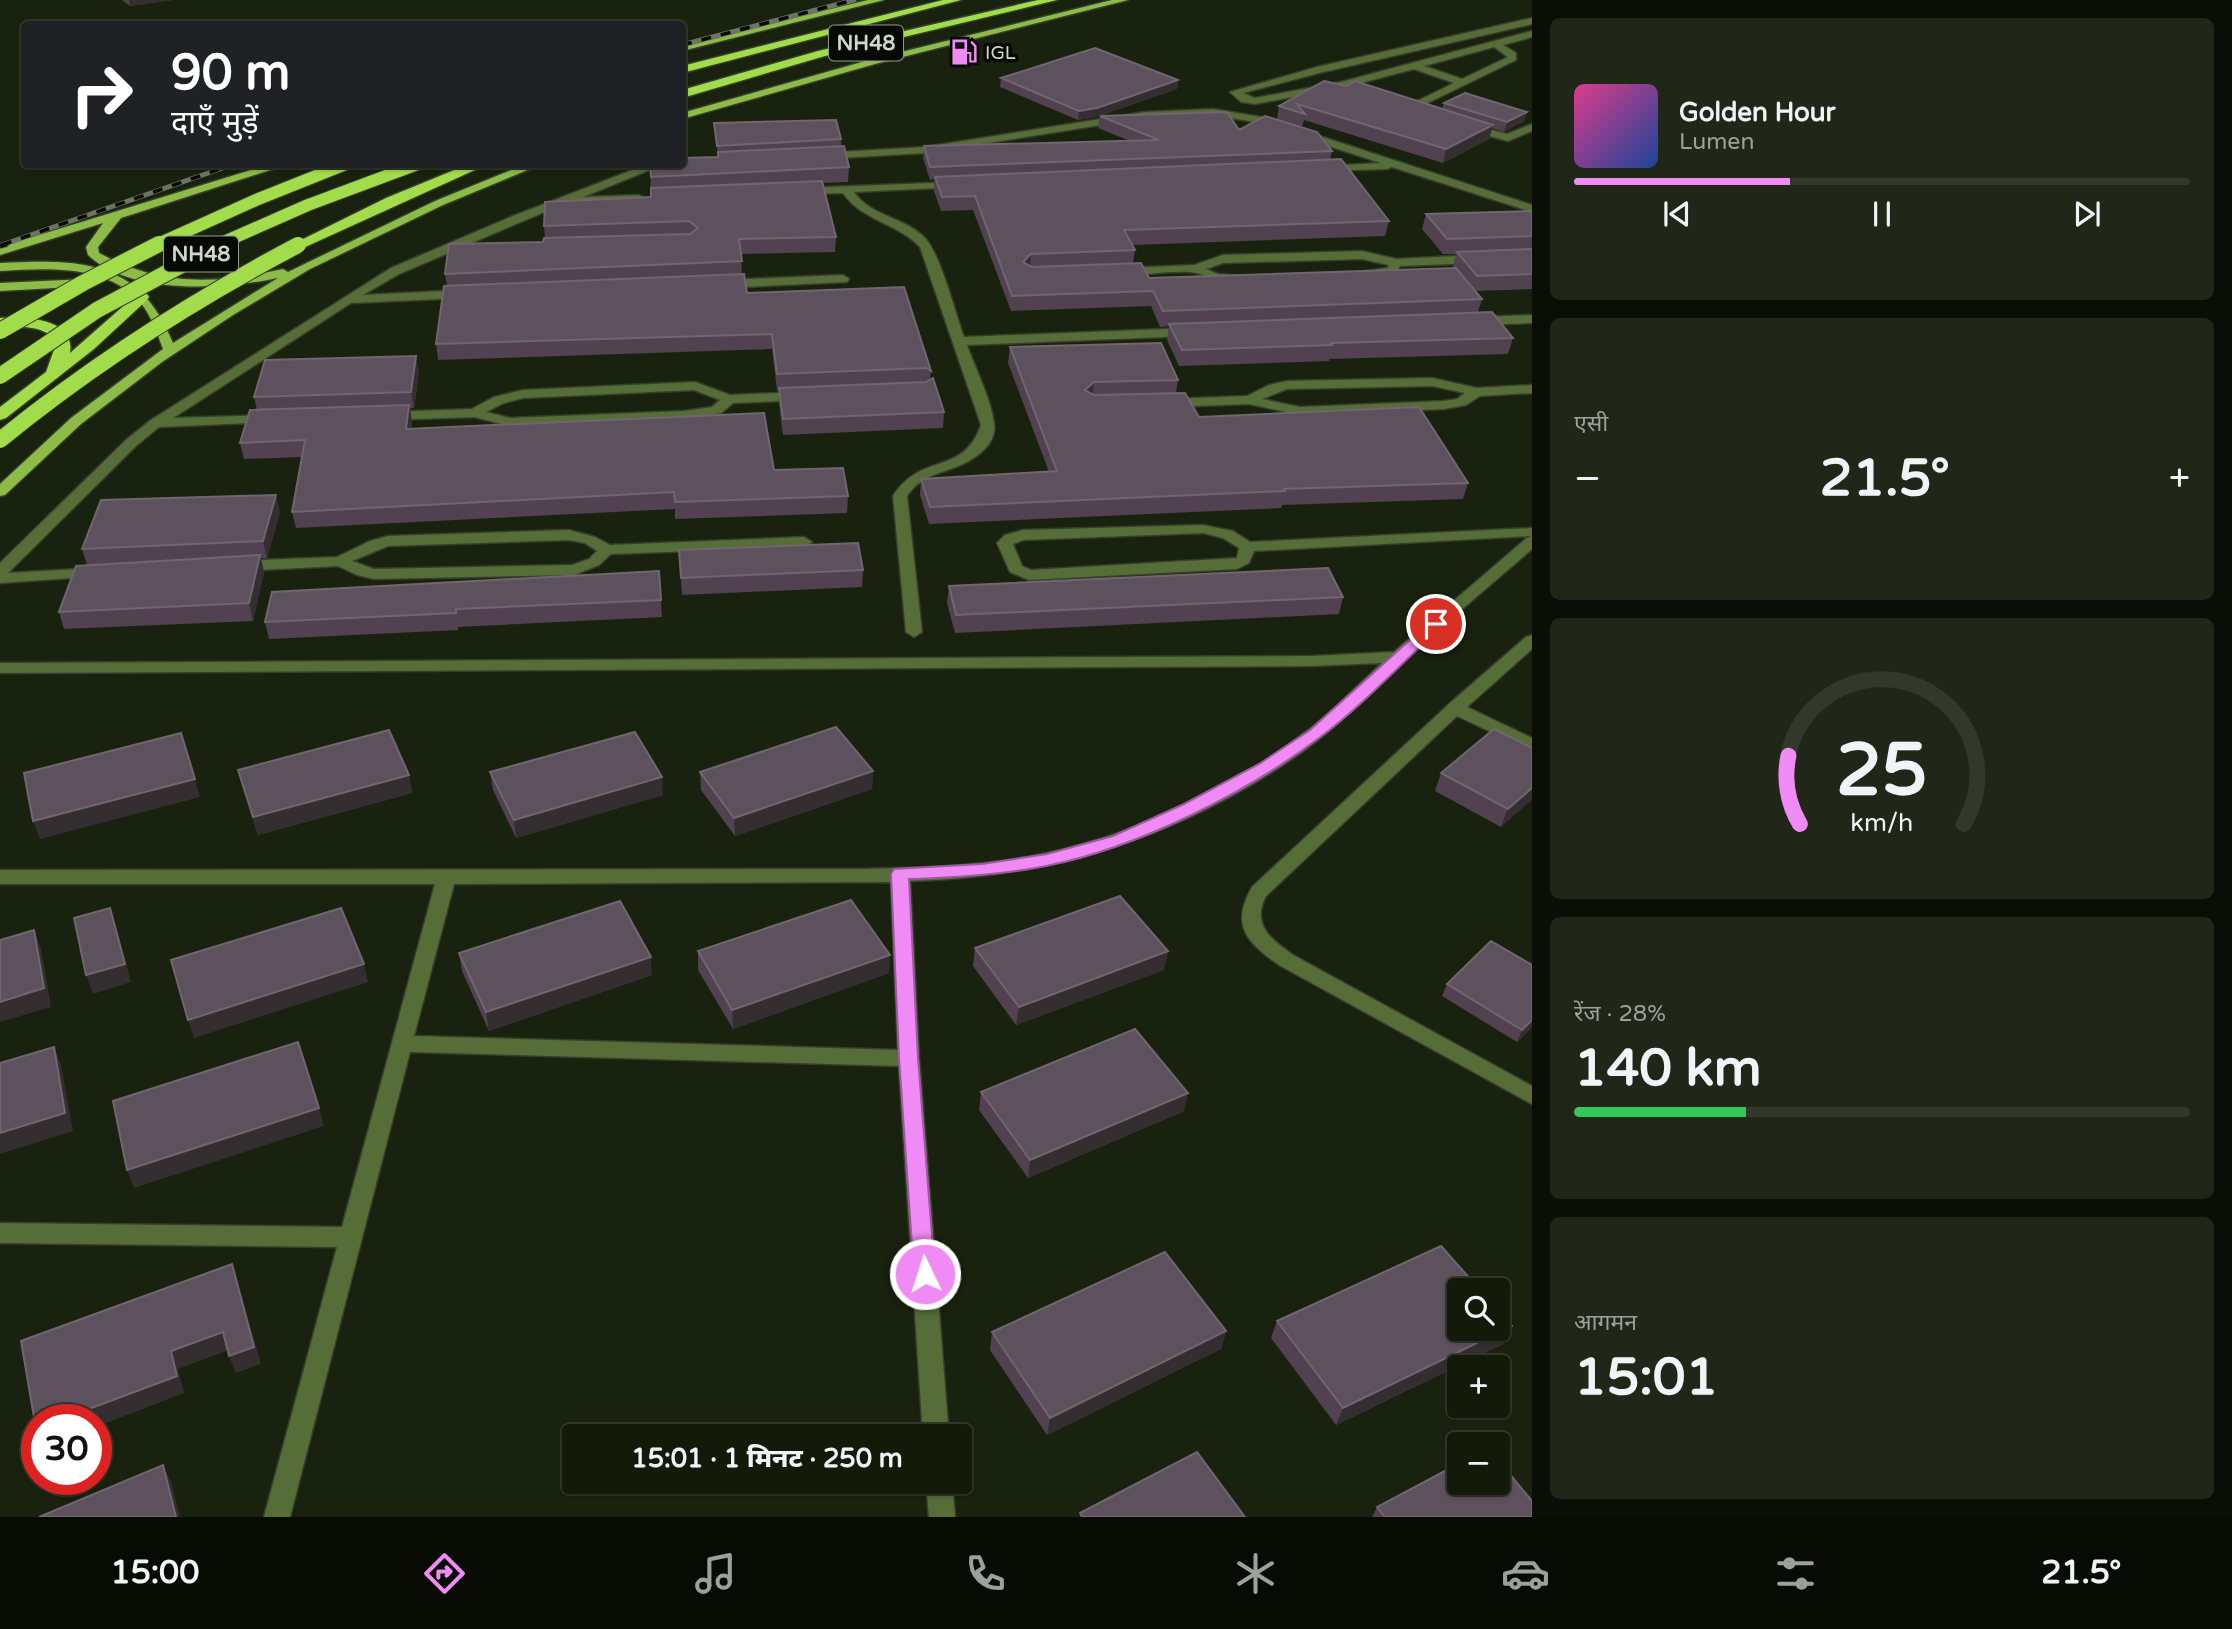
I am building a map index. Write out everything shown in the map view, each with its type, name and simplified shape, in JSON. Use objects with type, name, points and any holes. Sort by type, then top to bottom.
[{"type":"highway","name":"NH48","points":[[686,68],[956,0]]},
{"type":"highway","name":"NH48","points":[[686,93],[822,53],[1052,0]]},
{"type":"highway","name":"NH48","points":[[0,331],[88,279],[189,227],[336,168]]},
{"type":"highway","name":"NH48","points":[[0,376],[76,324],[207,251],[328,197],[407,168]]},
{"type":"highway","points":[[0,440],[75,378],[203,296],[339,225],[473,168]]},
{"type":"highway","points":[[0,415],[89,346],[142,297]]},
{"type":"highway","points":[[0,322],[29,323],[48,327],[58,333],[65,342],[65,350],[46,379]]},
{"type":"main road","points":[[686,47],[879,0]]},
{"type":"main road","points":[[686,115],[872,62],[1123,0]]},
{"type":"main road","points":[[0,251],[271,168]]},
{"type":"main road","points":[[0,492],[76,421],[170,351],[306,266],[439,203],[527,168]]},
{"type":"main road","points":[[141,209],[113,220],[104,228],[92,247],[94,255],[116,269],[158,282],[172,283],[212,285],[252,280],[306,266]]},
{"type":"main road","points":[[0,267],[83,269],[117,281],[142,297],[170,351]]},
{"type":"main road","points":[[0,287],[117,281]]},
{"type":"street","points":[[1532,21],[1238,90],[1235,94],[1241,99],[1255,102],[1342,85],[1532,32]]},
{"type":"street","points":[[1515,25],[1532,32]]},
{"type":"street","points":[[1409,109],[1513,58],[1513,55],[1495,44]]},
{"type":"street","points":[[1415,65],[1464,83]]},
{"type":"street","points":[[1342,85],[1361,93]]},
{"type":"street","points":[[1239,114],[1241,99]]},
{"type":"street","points":[[1394,104],[1420,112]]},
{"type":"street","points":[[814,156],[925,150],[1145,115],[1213,112],[1239,114],[1532,209]]},
{"type":"street","points":[[1456,124],[1508,138],[1532,127]]},
{"type":"street","points":[[1315,169],[1398,166]]},
{"type":"street","points":[[0,572],[132,442],[156,423],[384,276],[562,201],[649,168]]},
{"type":"street","points":[[792,191],[970,184]]},
{"type":"street","points":[[846,189],[852,201],[860,208],[914,233],[926,246],[988,425],[985,441],[979,450],[965,459],[910,479],[901,496],[914,632]]},
{"type":"street","points":[[562,201],[657,197]]},
{"type":"street","points":[[440,251],[482,250]]},
{"type":"street","points":[[1197,269],[1223,259],[1371,255],[1396,263],[1491,259]]},
{"type":"street","points":[[1352,275],[1387,272],[1396,263]]},
{"type":"street","points":[[1114,273],[1197,269],[1225,279],[1250,278]]},
{"type":"street","points":[[706,284],[843,279]]},
{"type":"street","points":[[349,299],[472,294]]},
{"type":"street","points":[[1462,322],[1532,319]]},
{"type":"street","points":[[959,341],[1211,331]]},
{"type":"street","points":[[1249,400],[1287,385],[1432,382],[1476,392],[1532,389]]},
{"type":"street","points":[[475,413],[499,400],[523,394],[695,386],[729,399],[820,395]]},
{"type":"street","points":[[1157,403],[1249,400],[1288,410],[1339,409],[1454,404],[1476,392]]},
{"type":"street","points":[[378,416],[475,413],[510,422],[684,415],[716,410],[729,399]]},
{"type":"street","points":[[156,423],[281,419]]},
{"type":"street","points":[[1247,547],[1244,560],[1237,564],[1029,575],[1015,569],[1005,543],[1010,538],[1023,535],[1203,530],[1228,534],[1247,547],[1532,532]]},
{"type":"street","points":[[217,567],[340,561],[368,547],[388,541],[569,535],[590,540],[607,550],[804,542]]},
{"type":"street","points":[[0,877],[446,878],[900,874],[982,870],[1034,862],[1118,840],[1190,808],[1265,767],[1315,734],[1398,657],[1532,541]]},
{"type":"street","points":[[340,561],[362,572],[374,574],[574,570],[594,562],[607,550]]},
{"type":"street","points":[[0,578],[109,572]]},
{"type":"street","points":[[1532,640],[1455,708],[1259,892],[1249,907],[1248,918],[1254,933],[1286,960],[1532,1096]]},
{"type":"street","points":[[0,668],[1298,661],[1398,657]]},
{"type":"street","points":[[1455,708],[1532,745]]},
{"type":"street","points":[[900,874],[909,1058],[935,1424]]},
{"type":"street","points":[[277,1517],[446,878]]},
{"type":"street","points":[[402,1044],[909,1058]]},
{"type":"street","points":[[0,1233],[351,1237]]},
{"type":"street","points":[[940,1494],[942,1517]]},
{"type":"building","points":[[1095,48],[1178,80],[1097,108],[1079,111],[1001,78]]},
{"type":"building","points":[[1324,81],[1347,86],[1355,81],[1493,125],[1446,149],[1297,104],[1305,114],[1279,106]]},
{"type":"building","points":[[1465,93],[1527,112],[1507,122],[1444,103]]},
{"type":"building","points":[[1227,112],[1239,130],[1265,116],[1317,132],[1332,151],[930,167],[924,146],[1159,140],[1100,116]]},
{"type":"building","points":[[836,120],[841,139],[717,146],[714,123]]},
{"type":"building","points":[[844,146],[849,167],[651,177],[650,168],[686,168],[686,158],[718,157],[718,152]]},
{"type":"building","points":[[1341,159],[1389,221],[1124,230],[1135,250],[1031,254],[1023,262],[1032,267],[1141,263],[1149,278],[1456,268],[1482,299],[1163,311],[1153,291],[1012,296],[975,196],[942,197],[935,177]]},
{"type":"building","points":[[822,181],[836,237],[739,239],[742,261],[445,274],[449,244],[690,234],[698,228],[689,221],[544,226],[545,202],[651,197],[651,188]]},
{"type":"building","points":[[1532,211],[1532,236],[1447,239],[1426,214]]},
{"type":"building","points":[[1532,249],[1532,274],[1477,276],[1457,252]]},
{"type":"building","points":[[744,274],[747,293],[904,287],[931,371],[926,368],[777,374],[772,334],[436,344],[444,286]]},
{"type":"building","points":[[1492,312],[1513,338],[1182,350],[1169,324]]},
{"type":"building","points":[[1161,343],[1178,380],[1094,382],[1085,390],[1094,395],[1185,393],[1199,417],[1419,407],[1468,483],[1284,489],[1285,491],[930,507],[921,479],[1057,471],[1010,347]]},
{"type":"building","points":[[416,356],[411,392],[254,397],[265,360]]},
{"type":"building","points":[[933,378],[944,412],[783,419],[779,388],[926,382]]},
{"type":"building","points":[[409,405],[406,429],[764,413],[774,470],[843,468],[848,496],[675,502],[674,492],[292,512],[305,440],[240,443],[250,410]]},
{"type":"building","points":[[276,495],[263,541],[82,549],[101,500]]},
{"type":"building","points":[[858,543],[863,570],[681,578],[679,550]]},
{"type":"building","points":[[260,555],[249,603],[59,612],[76,566]]},
{"type":"building","points":[[1328,568],[1343,597],[956,615],[949,586]]},
{"type":"building","points":[[659,571],[661,600],[456,609],[456,613],[265,622],[272,592]]},
{"type":"building","points":[[836,727],[873,771],[734,818],[700,772]]},
{"type":"building","points":[[1494,729],[1532,748],[1532,788],[1508,809],[1441,773]]},
{"type":"building","points":[[389,730],[409,775],[253,817],[238,770]]},
{"type":"building","points":[[635,732],[662,777],[514,820],[490,772]]},
{"type":"building","points":[[181,733],[195,779],[33,821],[24,773]]},
{"type":"building","points":[[1120,896],[1168,951],[1019,1007],[975,948]]},
{"type":"building","points":[[851,900],[890,955],[732,1010],[698,951]]},
{"type":"building","points":[[620,901],[651,957],[486,1012],[459,953]]},
{"type":"building","points":[[110,908],[125,964],[86,975],[74,918]]},
{"type":"building","points":[[341,908],[364,964],[188,1020],[171,960]]},
{"type":"building","points":[[34,930],[44,988],[0,1002],[0,940]]},
{"type":"building","points":[[1491,941],[1532,965],[1532,1020],[1522,1030],[1447,984]]},
{"type":"building","points":[[1135,1029],[1188,1093],[1030,1160],[981,1092]]},
{"type":"building","points":[[298,1042],[319,1108],[127,1170],[113,1101]]},
{"type":"building","points":[[54,1047],[65,1113],[0,1133],[0,1063]]},
{"type":"building","points":[[1441,1246],[1469,1278],[1447,1278],[1447,1341],[1481,1341],[1447,1355],[1447,1358],[1343,1408],[1277,1321]]},
{"type":"building","points":[[1165,1252],[1226,1331],[1050,1418],[992,1332]]},
{"type":"building","points":[[232,1264],[254,1347],[229,1356],[223,1332],[171,1351],[177,1376],[102,1404],[32,1404],[21,1341]]},
{"type":"building","points":[[1197,1452],[1245,1517],[1082,1517],[1080,1513]]},
{"type":"building","points":[[163,1465],[176,1517],[39,1517],[91,1495],[112,1495],[112,1486]]},
{"type":"building","points":[[1447,1470],[1447,1495],[1510,1495],[1510,1474],[1532,1501],[1532,1517],[1385,1517],[1377,1507]]},
{"type":"railway","points":[[686,44],[854,0]]},
{"type":"railway","points":[[2,245],[223,168]]},
{"type":"railway","points":[[0,246],[7,244]]},
{"type":"place","name":"IGL","points":[[964,52]]},
{"type":"route","points":[[925,1274],[909,1058],[900,874],[982,870],[1047,860],[1118,840],[1190,808],[1265,767],[1315,734],[1436,624]]}]
